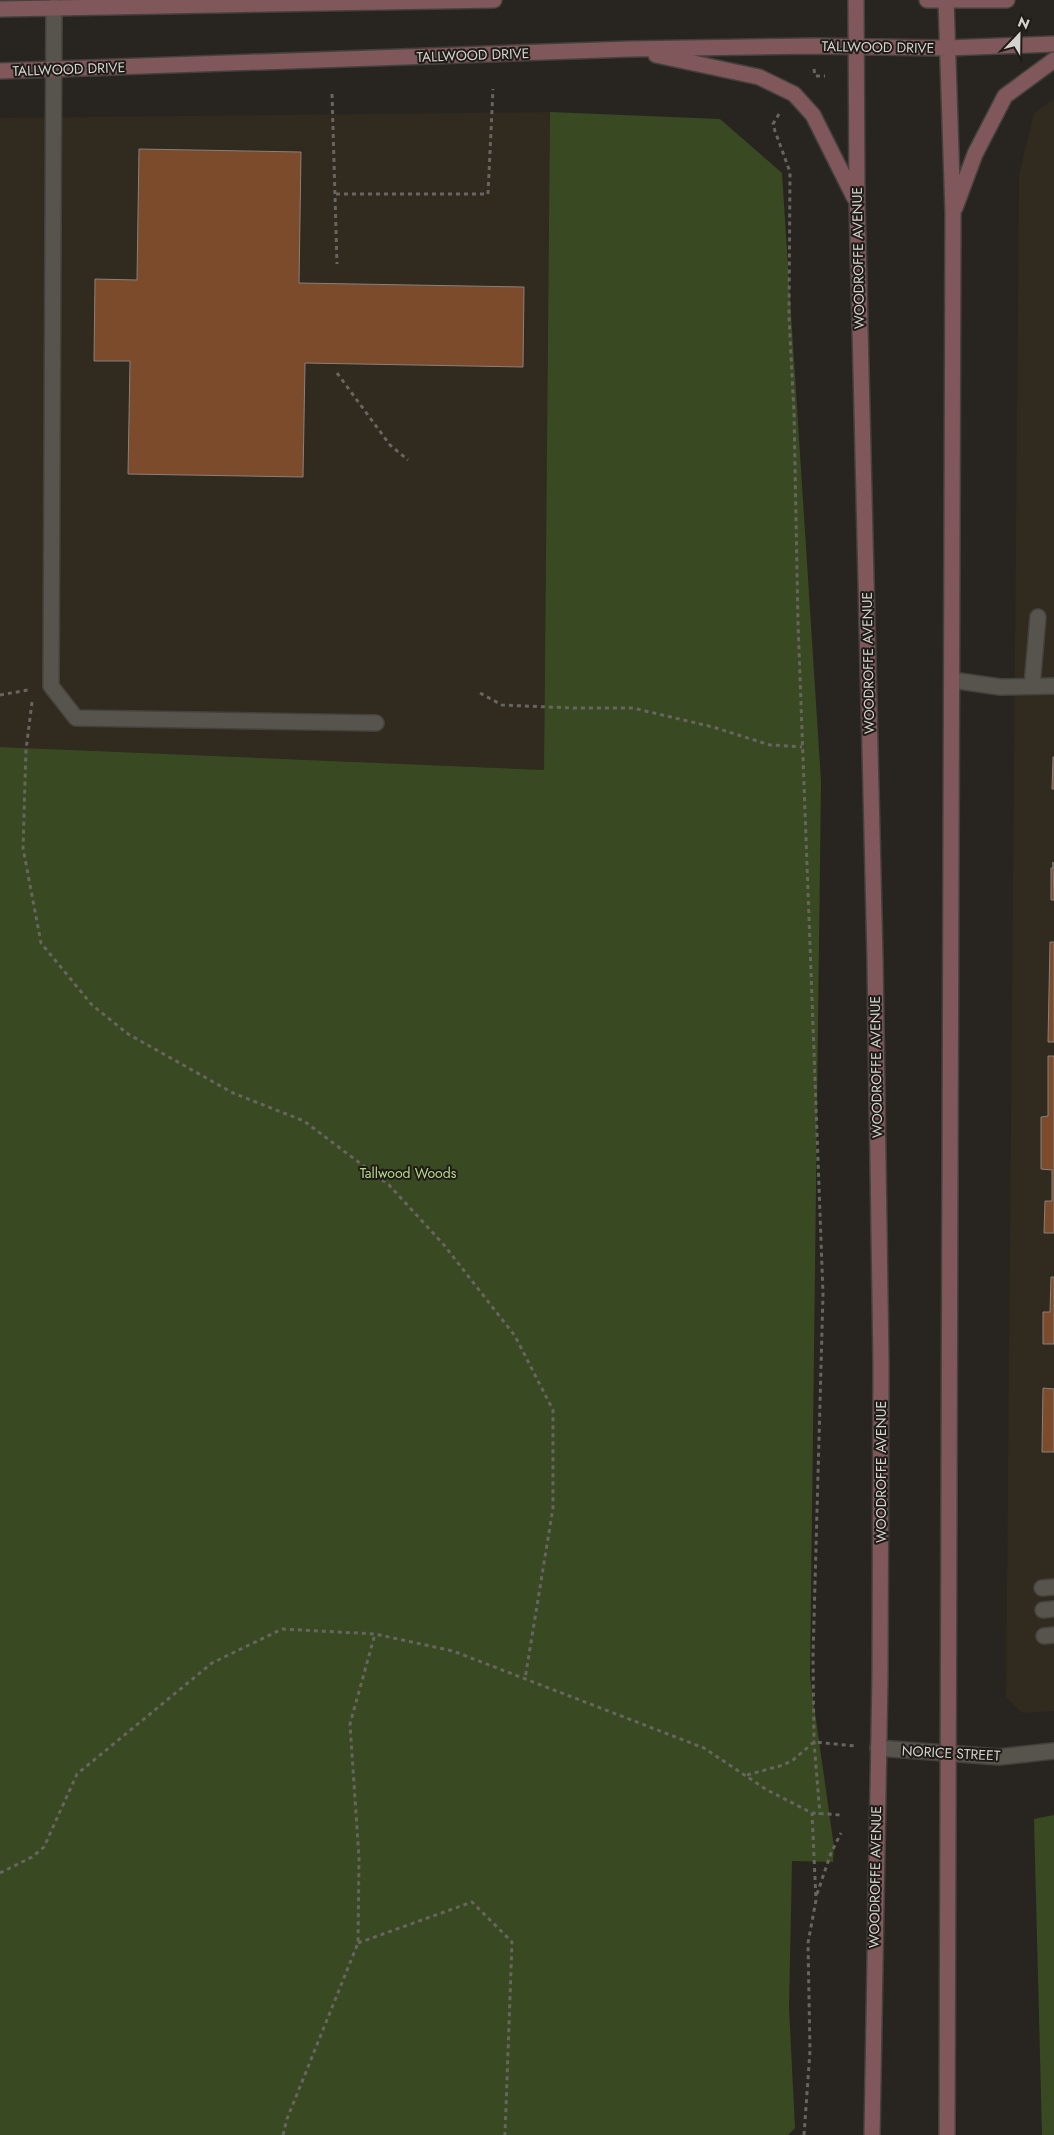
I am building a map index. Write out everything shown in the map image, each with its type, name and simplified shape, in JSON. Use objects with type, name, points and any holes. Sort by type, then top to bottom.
[{"type":"main road","points":[[0,9],[494,0]]},
{"type":"main road","name":"WOODROFFE AVENUE","points":[[856,0],[857,201],[875,959],[881,1344],[878,1748],[872,2135]]},
{"type":"main road","points":[[928,0],[1007,0]]},
{"type":"main road","points":[[946,1],[952,214],[947,2135]]},
{"type":"main road","name":"TALLWOOD DRIVE","points":[[0,71],[630,49],[855,46],[947,48],[1054,44]]},
{"type":"main road","points":[[630,49],[759,77],[794,94],[813,115],[857,201]]},
{"type":"main road","points":[[952,214],[975,154],[1006,96],[1054,60]]},
{"type":"street","points":[[54,7],[51,686],[76,718],[376,723]]},
{"type":"street","points":[[1032,686],[1038,618]]},
{"type":"street","points":[[952,680],[1000,687],[1054,686]]},
{"type":"street","name":"NORICE STREET","points":[[878,1748],[999,1757],[1054,1751]]},
{"type":"path","points":[[336,194],[488,194],[493,89]]},
{"type":"path","points":[[332,94],[337,264]]},
{"type":"path","points":[[782,109],[773,124],[790,172],[789,317],[794,413],[802,747],[823,1294],[813,1656],[814,1742],[820,1815]]},
{"type":"path","points":[[337,373],[390,446],[408,460]]},
{"type":"path","points":[[480,693],[502,705],[633,708],[713,727],[770,745],[802,747]]},
{"type":"path","points":[[33,698],[26,750],[23,848],[41,943],[92,1005],[128,1034],[233,1093],[304,1121],[389,1185],[444,1245],[515,1336],[553,1410],[553,1508],[526,1679]]},
{"type":"path","points":[[0,1873],[32,1857],[44,1846],[77,1774],[212,1663],[282,1629],[375,1634],[453,1651],[704,1748],[767,1790],[812,1813],[841,1815]]},
{"type":"path","points":[[283,2135],[287,2119],[358,1943],[359,1858],[350,1724],[375,1634]]},
{"type":"path","points":[[746,1776],[788,1763],[814,1742],[842,1744]]},
{"type":"path","points":[[812,1813],[816,1900]]},
{"type":"path","points":[[804,2135],[810,2051],[808,1943],[821,1878],[841,1833]]},
{"type":"path","points":[[358,1943],[472,1902],[512,1942],[505,2135]]},
{"type":"shaded area","points":[[1054,99],[1054,1711],[1022,1713],[1006,1697],[1019,175],[1034,113]]},
{"type":"shaded area","points":[[550,112],[544,770],[0,747],[0,118]]},
{"type":"green space","name":"Tallwood Woods","points":[[550,112],[720,119],[782,173],[821,781],[810,1677],[834,1847],[833,1862],[792,1861],[789,2008],[795,2128],[788,2135],[0,2135],[0,747],[544,770]]},
{"type":"green space","points":[[1054,1815],[1054,2135],[1042,2135],[1034,1819]]},
{"type":"building","points":[[139,149],[301,152],[299,283],[524,287],[523,367],[305,363],[303,477],[128,474],[130,361],[94,361],[95,279],[137,280]]},
{"type":"building","points":[[1053,757],[1054,789],[1052,789]]},
{"type":"building","points":[[1053,862],[1054,900],[1051,900],[1051,868],[1053,868]]},
{"type":"building","points":[[1050,942],[1054,942],[1054,1042],[1048,1042]]},
{"type":"building","points":[[1048,1056],[1054,1056],[1054,1233],[1044,1233],[1045,1201],[1052,1201],[1052,1170],[1041,1169],[1041,1117],[1048,1116]]},
{"type":"building","points":[[1051,1277],[1054,1277],[1054,1344],[1043,1344],[1043,1312],[1050,1312]]},
{"type":"building","points":[[1043,1388],[1054,1389],[1054,1452],[1042,1452]]}]
